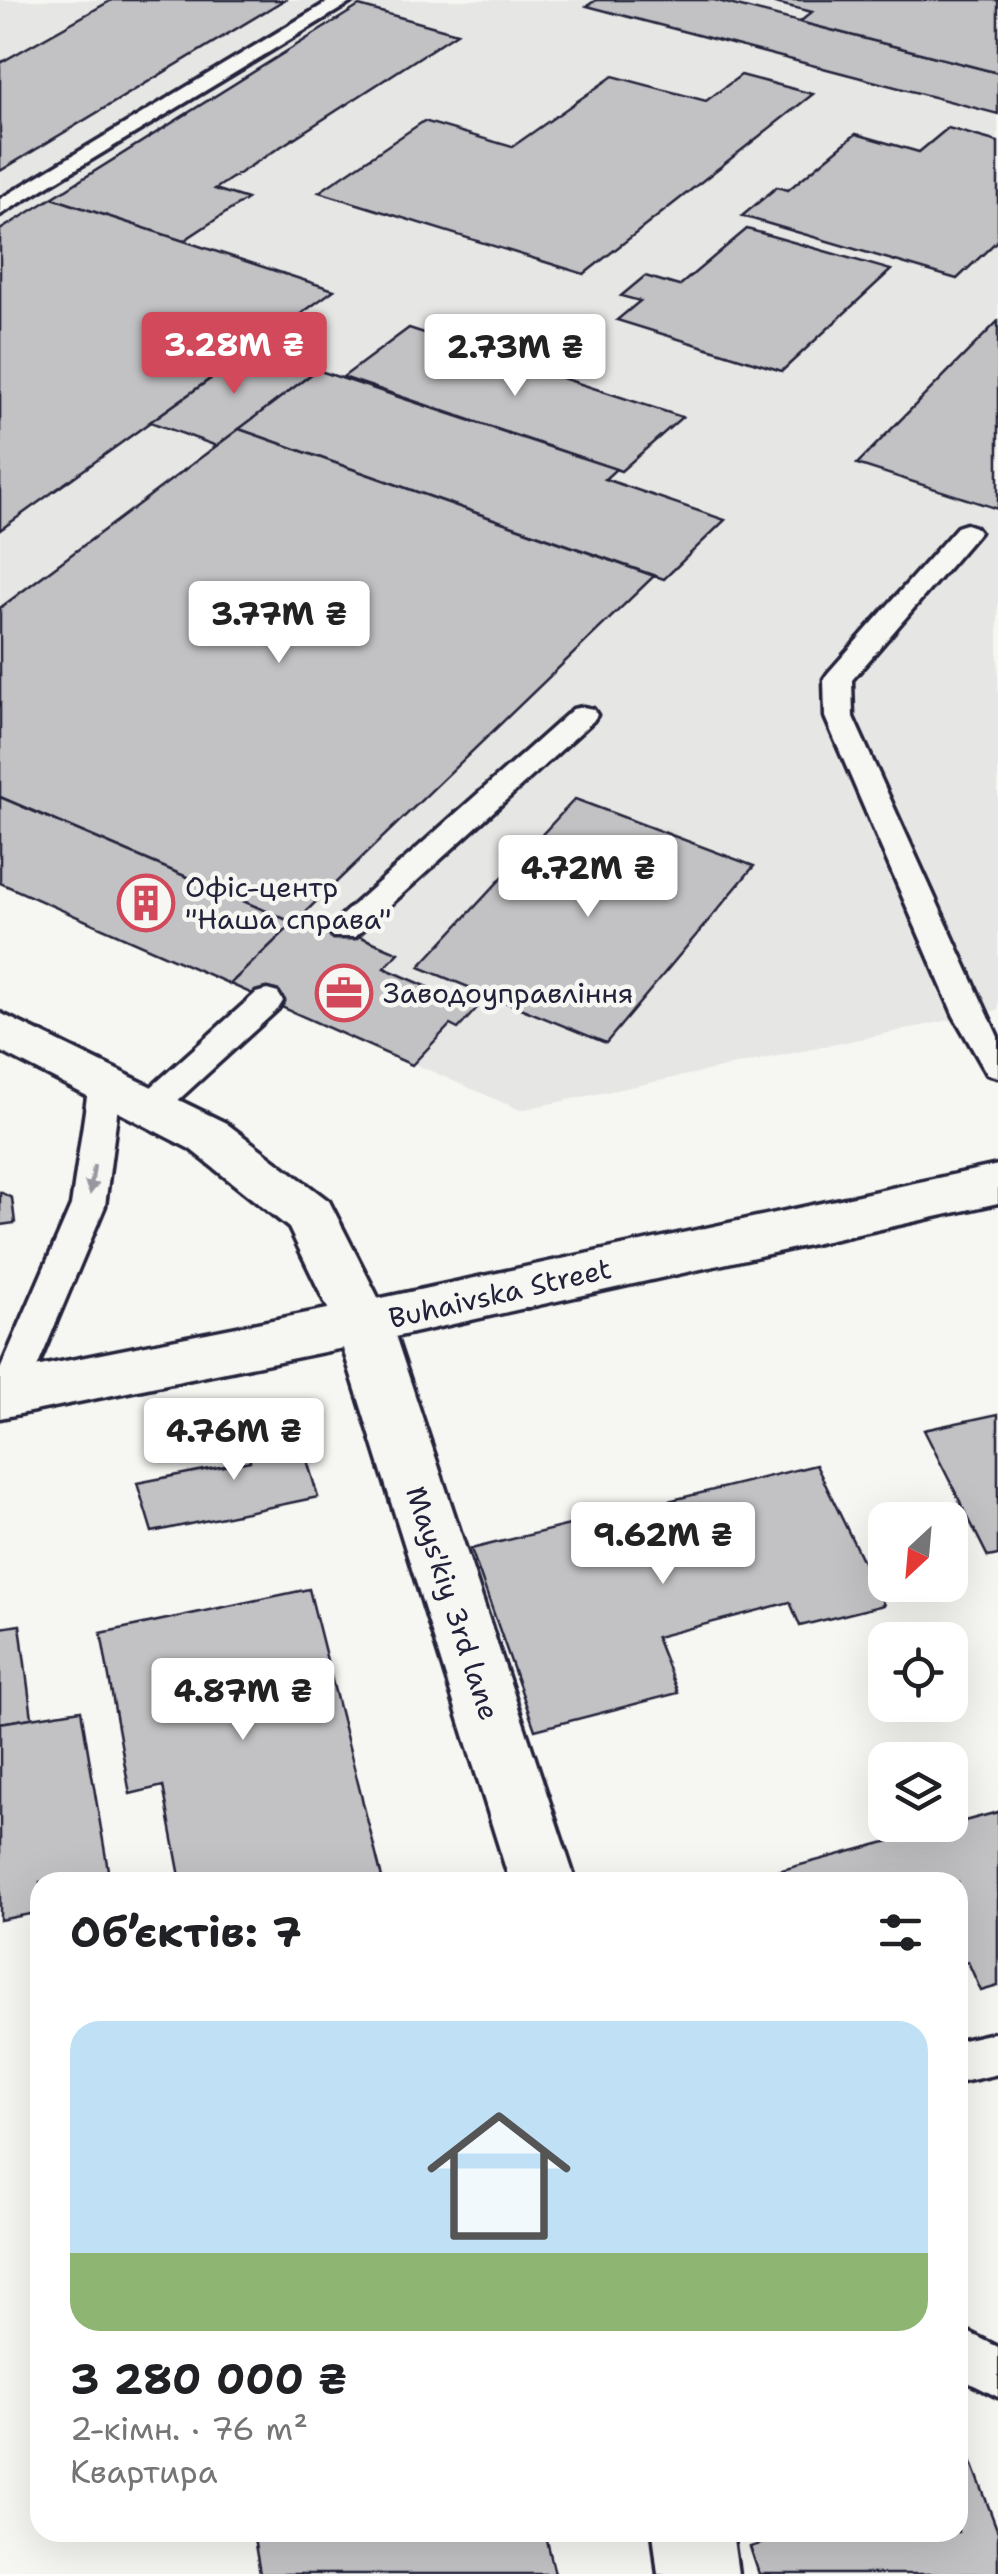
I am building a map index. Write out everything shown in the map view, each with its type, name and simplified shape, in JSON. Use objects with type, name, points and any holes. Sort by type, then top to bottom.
[{"type":"street","name":"Mays'kiy 3rd lane","points":[[0,1030],[208,1136],[310,1215],[363,1323],[540,1872]]},
{"type":"street","name":"Buhaivska Street","points":[[4,1395],[363,1323],[998,1184]]},
{"type":"street","points":[[693,2542],[698,2574]]},
{"type":"lane","points":[[0,208],[345,0]]},
{"type":"lane","points":[[966,532],[838,679],[839,717],[970,1016],[998,1066]]},
{"type":"lane","points":[[344,930],[584,716]]},
{"type":"lane","points":[[150,1106],[267,1001]]},
{"type":"lane","points":[[4,1395],[88,1206],[105,1083]]},
{"type":"lane","points":[[968,2060],[998,2053]]},
{"type":"lane","points":[[968,2356],[998,2373]]},
{"type":"shaded area","points":[[0,0],[998,0],[998,1010],[520,1110],[0,883]]},
{"type":"building","points":[[112,0],[284,0],[0,171],[0,63]]},
{"type":"building","points":[[596,0],[714,0],[998,73],[998,114],[587,6]]},
{"type":"building","points":[[763,0],[998,0],[998,73],[800,22],[812,12]]},
{"type":"building","points":[[359,6],[457,33],[215,189],[247,199],[183,241],[52,198]]},
{"type":"building","points":[[741,75],[813,94],[584,274],[319,192],[424,121],[512,147],[613,76],[706,101]]},
{"type":"building","points":[[948,128],[998,142],[998,240],[957,279],[742,216],[777,187],[788,190],[856,134],[919,152]]},
{"type":"building","points":[[52,198],[334,290],[0,530],[0,230]]},
{"type":"building","points":[[747,229],[891,270],[782,371],[617,320],[640,301],[621,296],[645,276],[679,286]]},
{"type":"building","points":[[998,321],[998,509],[857,464]]},
{"type":"building","points":[[409,328],[682,417],[621,471],[343,377]]},
{"type":"building","points":[[254,348],[317,370],[217,446],[150,422]]},
{"type":"building","points":[[317,370],[616,469],[605,479],[725,520],[664,579],[239,429]]},
{"type":"building","points":[[239,429],[654,576],[294,923],[0,797],[0,608]]},
{"type":"building","name":"Офіс-центр \"Наша справа\"","points":[[0,797],[294,923],[230,984],[0,883]]},
{"type":"building","points":[[575,799],[754,866],[606,1043],[419,967]]},
{"type":"building","name":"Заводоуправління","points":[[304,913],[399,953],[384,968],[477,1008],[458,1029],[450,1025],[412,1065],[230,984]]},
{"type":"building","points":[[0,1192],[12,1198],[15,1223],[0,1225]]},
{"type":"building","points":[[998,1414],[998,1555],[988,1557],[968,1517],[968,1502],[960,1502],[924,1430]]},
{"type":"building","points":[[296,1423],[318,1497],[152,1532],[137,1483],[250,1461],[247,1432]]},
{"type":"building","points":[[816,1465],[868,1572],[868,1602],[884,1605],[800,1626],[790,1602],[656,1637],[678,1693],[535,1730],[471,1549]]},
{"type":"building","points":[[309,1589],[380,1872],[179,1872],[163,1786],[130,1794],[101,1633]]},
{"type":"building","points":[[20,1625],[32,1718],[0,1723],[0,1628]]},
{"type":"building","points":[[81,1710],[108,1872],[30,1872],[30,1914],[0,1920],[0,1723]]},
{"type":"building","points":[[998,1812],[998,1986],[981,1991],[968,1962],[968,1872],[774,1872],[886,1842],[968,1842],[968,1820]]},
{"type":"building","points":[[968,2452],[998,2532],[998,2574],[759,2574],[750,2547],[766,2542],[968,2542]]},
{"type":"building","points":[[255,2542],[547,2542],[555,2574],[260,2574]]},
{"type":"place","name":"Офіс-центр \"Наша справа\"","points":[[146,903]]},
{"type":"place","name":"Заводоуправління","points":[[344,993]]}]
